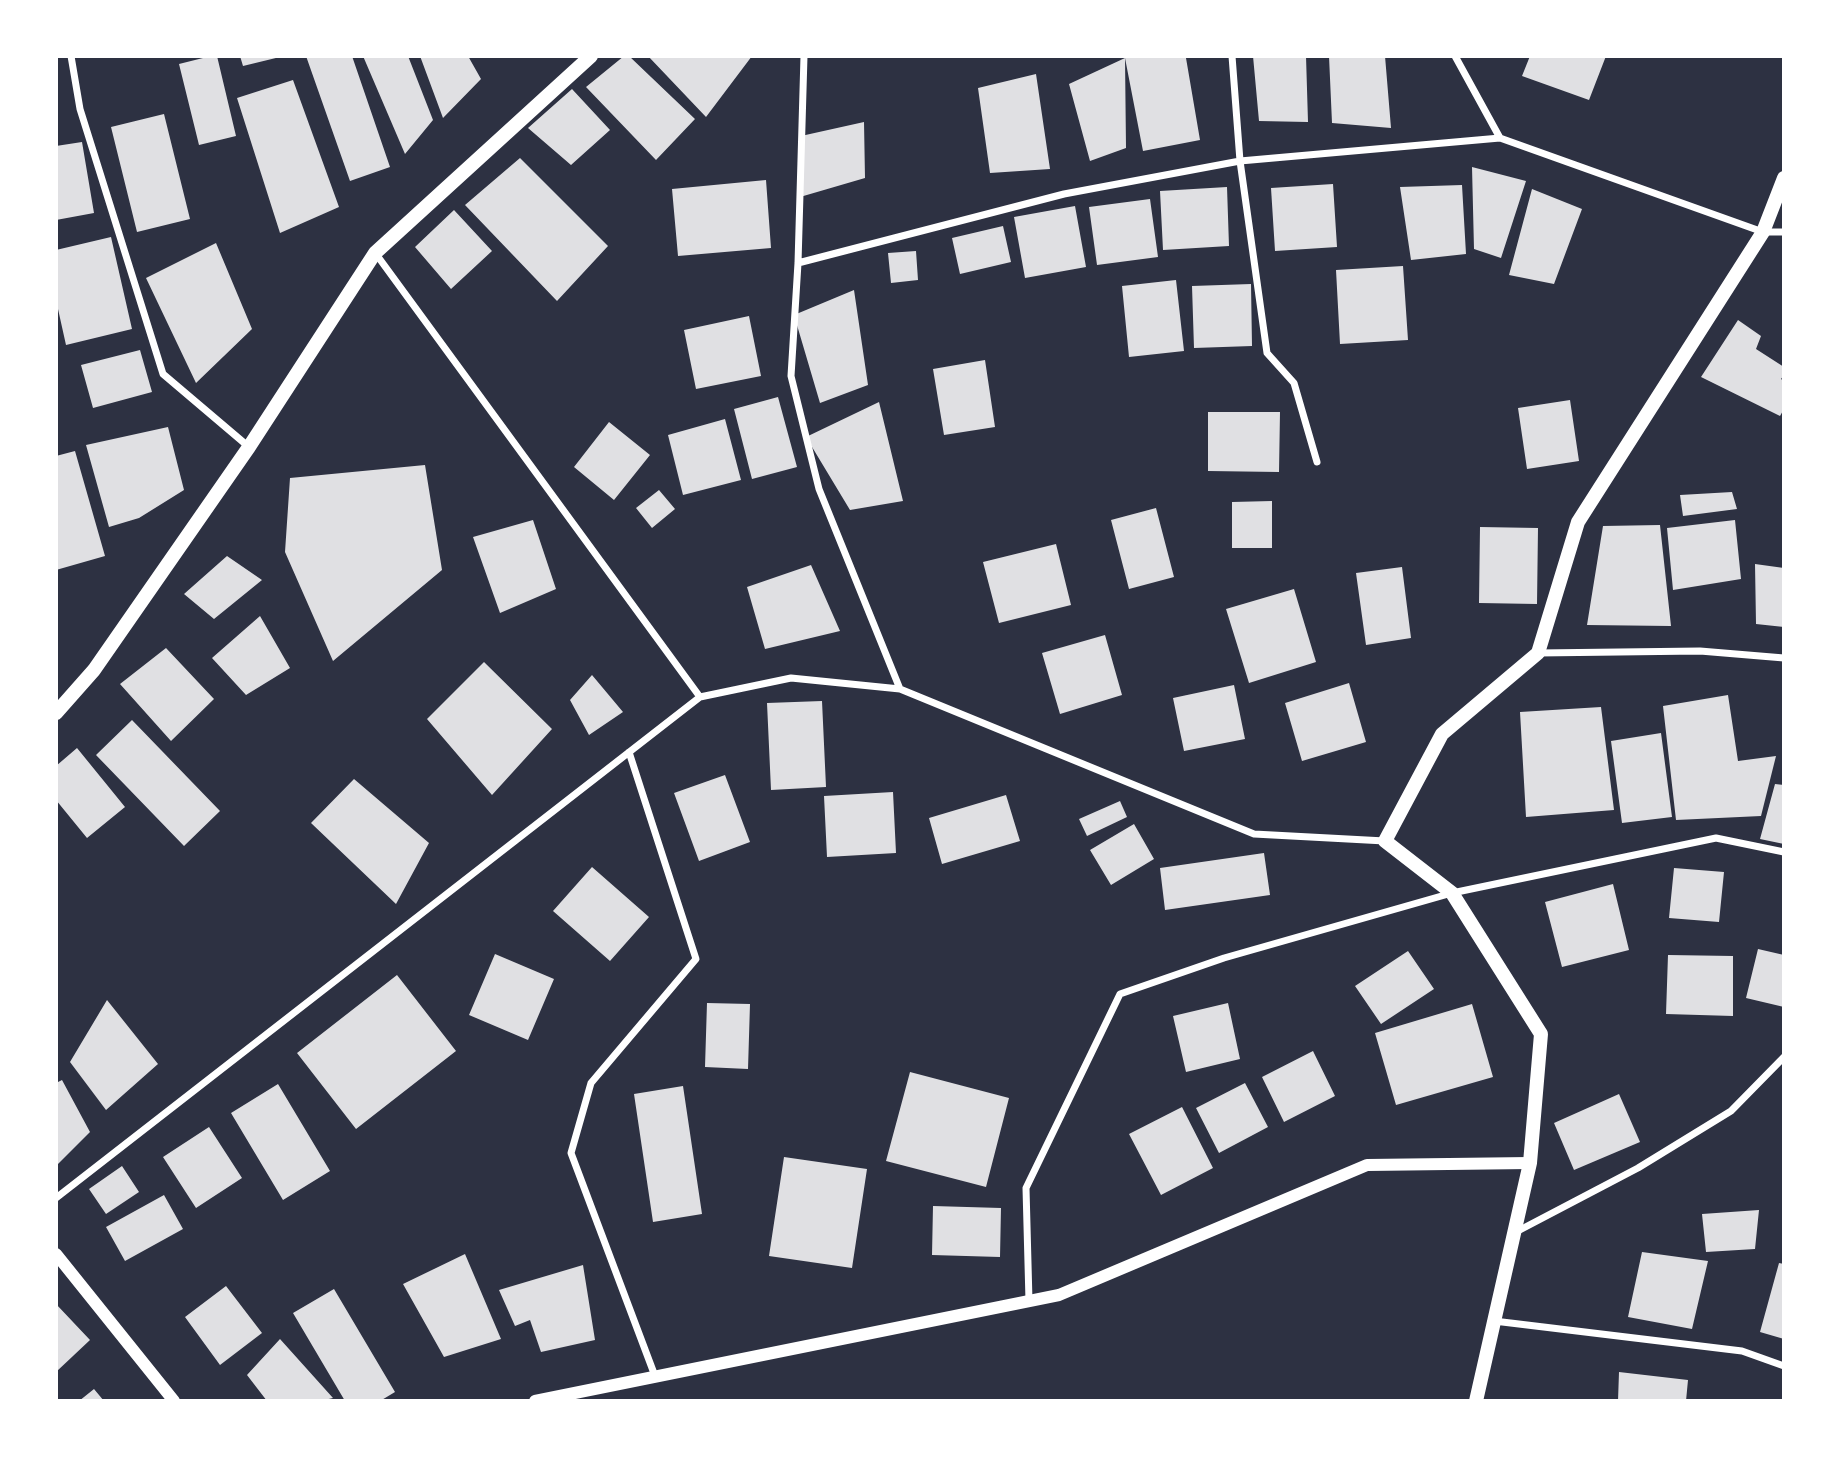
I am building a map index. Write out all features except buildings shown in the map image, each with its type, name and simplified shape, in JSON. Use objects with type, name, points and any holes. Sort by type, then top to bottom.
[{"type":"main road","points":[[56,713],[94,670],[250,447],[375,253],[591,56]]},
{"type":"main road","points":[[1476,1401],[1530,1163],[1541,1034],[1452,893],[1385,841],[1442,734],[1538,653],[1578,522],[1763,232],[1784,178]]},
{"type":"street","points":[[71,56],[80,109],[163,374],[250,447]]},
{"type":"street","points":[[804,56],[798,263],[791,376],[819,489],[900,689]]},
{"type":"street","points":[[1232,56],[1240,161],[1267,353],[1294,383],[1317,463]]},
{"type":"street","points":[[1455,56],[1500,138]]},
{"type":"street","points":[[798,263],[1064,194],[1240,161],[1500,138],[1763,232],[1784,232]]},
{"type":"street","points":[[375,253],[700,697]]},
{"type":"street","points":[[1538,653],[1700,651],[1784,658]]},
{"type":"street","points":[[56,1198],[700,697],[791,678],[900,689],[1254,834],[1385,841]]},
{"type":"street","points":[[629,752],[696,960],[590,1083],[571,1153],[655,1376]]},
{"type":"street","points":[[1028,1301],[1026,1188],[1120,994],[1224,957],[1452,893],[1716,838],[1784,852]]},
{"type":"street","points":[[1514,1233],[1639,1168],[1731,1111],[1784,1056]]},
{"type":"street","points":[[535,1401],[1059,1295],[1367,1165],[1530,1163]]},
{"type":"street","points":[[56,1254],[174,1401]]},
{"type":"street","points":[[1494,1321],[1742,1351],[1784,1366]]}]
